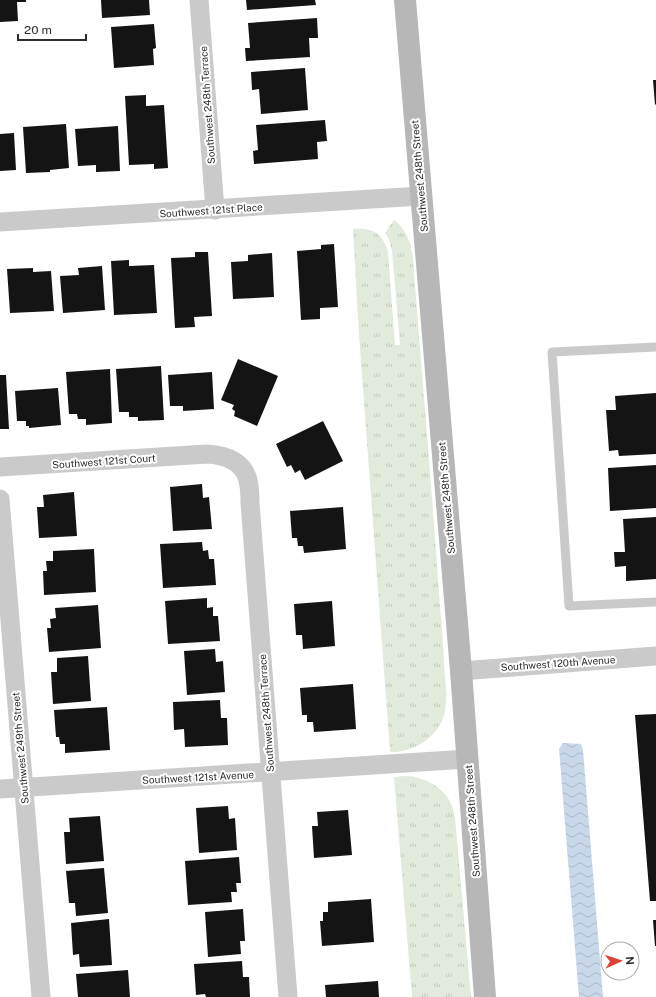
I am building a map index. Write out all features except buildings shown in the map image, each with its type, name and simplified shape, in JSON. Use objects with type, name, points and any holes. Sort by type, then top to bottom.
[{"type":"street","name":"Southwest 248th Terrace","points":[[199,0],[216,210]]},
{"type":"street","name":"Southwest 248th Street","points":[[405,0],[461,671],[485,997]]},
{"type":"street","name":"Southwest 121st Place","points":[[0,222],[216,210],[421,196]]},
{"type":"street","name":"Southwest 248th Terrace","points":[[207,454],[219,455],[234,462],[245,473],[249,483],[288,997]]},
{"type":"street","name":"Southwest 121st Court","points":[[0,467],[207,454]]},
{"type":"street","name":"Southwest 249th Street","points":[[0,499],[41,997]]},
{"type":"street","name":"Southwest 120th Avenue","points":[[461,671],[656,656]]},
{"type":"street","name":"Southwest 121st Avenue","points":[[0,789],[467,759]]},
{"type":"lane","points":[[656,347],[552,352],[569,606],[656,602]]},
{"type":"green space","points":[[394,220],[406,233],[413,260],[442,628],[446,705],[443,718],[439,726],[429,738],[406,750],[390,752],[359,335],[353,229],[371,230],[380,236],[386,245],[388,252],[395,345],[400,345],[392,251],[389,239],[385,233]]},
{"type":"green space","points":[[409,776],[427,781],[442,791],[450,802],[455,818],[471,997],[412,997],[394,777]]},
{"type":"water","points":[[563,743],[581,744],[583,750],[600,960],[600,981],[602,981],[603,997],[579,997],[559,749]]}]
